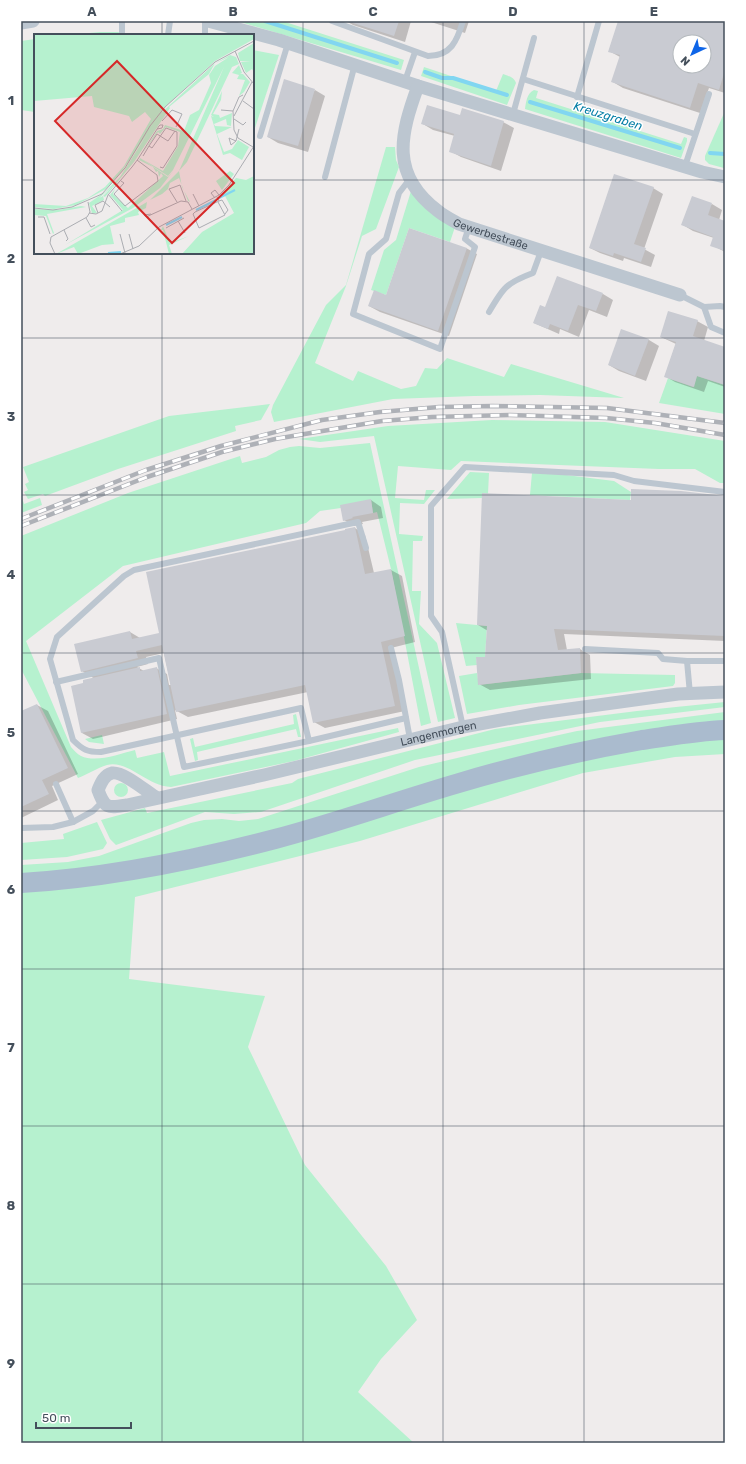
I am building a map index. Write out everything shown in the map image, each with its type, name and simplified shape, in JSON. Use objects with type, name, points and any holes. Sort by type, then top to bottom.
[{"type":"main road","points":[[21,883],[52,881],[129,871],[182,862],[275,839],[461,783],[587,750],[700,731],[725,730]]},
{"type":"street","points":[[21,23],[33,21]]},
{"type":"street","points":[[208,21],[288,43],[412,84],[725,177]]},
{"type":"street","name":"Gewerbestraße","points":[[412,84],[403,141],[403,161],[409,180],[424,200],[439,212],[459,224],[680,295]]},
{"type":"street","name":"Langenmorgen","points":[[102,802],[111,808],[264,775],[463,727],[540,713],[690,694],[725,692]]},
{"type":"street","points":[[102,802],[98,790],[101,781],[112,773],[118,773],[126,777],[156,798]]},
{"type":"lane","points":[[122,21],[122,34]]},
{"type":"lane","points":[[168,34],[170,21]]},
{"type":"lane","points":[[205,21],[205,34]]},
{"type":"lane","points":[[332,21],[428,56],[439,56],[454,44],[463,21]]},
{"type":"lane","points":[[577,97],[600,21]]},
{"type":"lane","points":[[513,114],[534,38]]},
{"type":"lane","points":[[260,136],[288,43]]},
{"type":"lane","points":[[412,84],[415,52]]},
{"type":"lane","points":[[325,177],[355,64]]},
{"type":"lane","points":[[523,79],[695,134]]},
{"type":"lane","points":[[685,166],[709,94]]},
{"type":"lane","points":[[409,180],[399,194],[386,239],[369,254],[353,314],[440,349],[475,247],[465,239],[469,227]]},
{"type":"lane","points":[[489,312],[502,291],[516,280],[533,273],[541,251]]},
{"type":"lane","points":[[680,295],[704,307],[725,307]]},
{"type":"lane","points":[[704,307],[711,327],[725,333]]},
{"type":"lane","points":[[463,727],[442,632],[430,616],[430,522],[431,506],[465,467],[614,475],[634,481],[725,492]]},
{"type":"lane","points":[[309,740],[301,708],[101,752],[90,752],[80,748],[73,740],[50,659],[57,637],[124,576],[134,570],[358,522],[366,548]]},
{"type":"lane","points":[[391,648],[399,680],[410,739]]},
{"type":"lane","points":[[585,649],[658,653],[662,659],[687,661],[725,661]]},
{"type":"lane","points":[[56,682],[159,658],[184,767],[406,718]]},
{"type":"lane","points":[[687,661],[690,694]]},
{"type":"lane","points":[[56,784],[73,822]]},
{"type":"lane","points":[[21,828],[53,828],[73,822],[93,811],[102,802]]},
{"type":"green space","points":[[237,21],[282,21],[404,60],[401,70]]},
{"type":"green space","points":[[100,32],[119,32],[118,34],[79,34]]},
{"type":"green space","points":[[34,39],[34,112],[21,110],[21,41]]},
{"type":"green space","points":[[254,50],[279,55],[254,131]]},
{"type":"green space","points":[[424,67],[454,77],[453,79],[496,91],[503,74],[512,78],[516,83],[507,105],[421,76]]},
{"type":"green space","points":[[534,90],[538,91],[536,98],[681,144],[684,137],[687,138],[681,158],[525,109],[528,95]]},
{"type":"green space","points":[[725,111],[724,168],[709,164],[705,160],[705,156]]},
{"type":"green space","points":[[386,147],[395,147],[396,160],[399,167],[376,229],[362,236],[346,286],[315,363],[353,381],[358,371],[401,389],[416,386],[425,368],[437,369],[447,358],[504,377],[511,364],[624,398],[540,395],[393,399],[274,422],[271,412],[273,405],[326,305],[346,285]]},
{"type":"green space","points":[[411,191],[455,227],[450,242],[409,228],[386,295],[371,290],[384,250],[396,240]]},
{"type":"green space","points":[[697,376],[725,385],[725,414],[659,403],[668,378],[693,387]]},
{"type":"green space","points":[[270,404],[261,420],[235,426],[236,431],[118,469],[45,496],[43,494],[28,499],[24,492],[28,490],[25,484],[29,482],[23,467],[169,416]]},
{"type":"green space","points":[[492,420],[605,422],[725,441],[725,483],[720,483],[695,469],[659,469],[461,461],[451,470],[398,466],[395,498],[424,500],[426,490],[435,490],[424,504],[400,503],[399,534],[423,536],[422,541],[413,541],[412,591],[421,591],[419,624],[437,643],[455,718],[438,722],[374,436],[320,442],[299,439],[388,426]]},
{"type":"green space","points":[[370,443],[431,723],[421,726],[391,569],[377,512],[373,513],[371,500],[341,508],[320,511],[306,523],[123,566],[26,641],[71,747],[77,753],[87,758],[94,759],[108,757],[135,750],[137,758],[164,752],[170,776],[398,728],[399,732],[294,761],[171,787],[162,786],[123,766],[115,764],[103,766],[78,778],[21,669],[21,536],[128,493],[240,456],[242,463],[266,457],[279,450],[290,447],[299,446],[320,448]]},
{"type":"green space","points":[[470,472],[489,473],[488,494],[482,493],[482,498],[447,499]]},
{"type":"green space","points":[[532,473],[558,474],[614,481],[631,492],[630,500],[530,495]]},
{"type":"green space","points":[[21,495],[24,504],[40,498],[42,505],[21,513]]},
{"type":"green space","points":[[456,623],[487,626],[485,657],[476,657],[477,665],[466,666]]},
{"type":"green space","points":[[477,673],[479,685],[581,673],[675,675],[675,683],[673,686],[519,705],[467,714],[459,676]]},
{"type":"green space","points":[[725,702],[725,707],[600,722],[415,760],[261,812],[234,814],[205,812],[116,845],[110,839],[101,820],[145,808],[147,813],[292,783],[298,779],[495,729],[637,711]]},
{"type":"green space","points":[[725,712],[725,722],[278,830],[124,864],[21,876],[21,865],[68,862],[99,856],[191,823],[204,820],[222,819],[239,821],[258,819],[419,767],[491,750],[577,731]]},
{"type":"green space","points":[[296,714],[301,737],[298,737],[296,729],[197,752],[198,760],[195,761],[190,739],[193,738],[195,747],[294,724],[293,715]]},
{"type":"green space","points":[[102,735],[104,744],[89,742],[85,739]]},
{"type":"green space","points":[[725,736],[725,754],[675,757],[583,773],[360,841],[135,897],[129,979],[265,996],[248,1047],[305,1165],[386,1266],[417,1320],[381,1359],[358,1392],[414,1443],[21,1443],[21,890],[631,749]]},
{"type":"green space","points":[[118,783],[124,783],[128,787],[128,793],[124,797],[118,797],[114,793],[114,787]]},
{"type":"green space","points":[[97,822],[107,843],[103,849],[67,857],[21,860],[21,843],[64,839],[63,834]]},
{"type":"building","points":[[353,21],[399,21],[394,36],[353,23]]},
{"type":"building","points":[[618,21],[725,21],[725,70],[719,90],[698,83],[690,108],[611,82],[620,55],[608,52]]},
{"type":"building","points":[[284,79],[315,89],[298,146],[267,137]]},
{"type":"building","points":[[427,105],[460,115],[462,108],[504,121],[491,166],[449,152],[454,134],[421,124]]},
{"type":"building","points":[[614,174],[654,187],[634,244],[646,248],[641,262],[614,253],[613,256],[589,248]]},
{"type":"building","points":[[692,196],[712,203],[708,215],[725,221],[725,251],[710,246],[713,237],[681,225]]},
{"type":"building","points":[[409,228],[467,248],[438,331],[368,306],[374,290],[386,295]]},
{"type":"building","points":[[557,276],[603,293],[596,311],[578,305],[568,331],[550,324],[548,329],[533,323],[540,305],[545,307]]},
{"type":"building","points":[[668,311],[698,320],[693,336],[725,347],[725,385],[697,376],[694,387],[664,377],[676,342],[660,337]]},
{"type":"building","points":[[621,329],[649,339],[635,376],[608,365]]},
{"type":"building","points":[[631,489],[681,491],[725,496],[725,636],[554,629],[558,650],[580,648],[581,673],[478,685],[476,657],[485,657],[487,626],[477,625],[482,493],[631,500]]},
{"type":"building","points":[[371,499],[373,513],[352,517],[353,518],[343,521],[340,505]]},
{"type":"building","points":[[355,527],[365,574],[391,569],[405,636],[381,642],[395,706],[313,723],[305,685],[176,712],[162,645],[136,651],[138,658],[81,672],[74,644],[130,631],[132,639],[159,633],[146,572]]},
{"type":"building","points":[[140,667],[140,671],[157,667],[167,714],[81,733],[71,686],[83,683],[83,680]]},
{"type":"building","points":[[37,704],[68,768],[42,780],[49,794],[21,807],[21,711]]},
{"type":"waterway","name":"Kreuzgraben","points":[[265,21],[397,63]]},
{"type":"waterway","name":"Kreuzgraben","points":[[425,72],[442,78],[453,78],[507,95]]},
{"type":"waterway","name":"Kreuzgraben","points":[[530,102],[680,148]]},
{"type":"waterway","name":"Kreuzgraben","points":[[710,153],[725,154]]},
{"type":"railway","points":[[21,519],[146,470],[221,446],[322,420],[380,412],[439,407],[492,406],[607,408],[725,423]]},
{"type":"railway","points":[[21,526],[147,477],[222,452],[275,439],[382,421],[432,417],[510,415],[606,418],[655,423],[725,435]]}]
